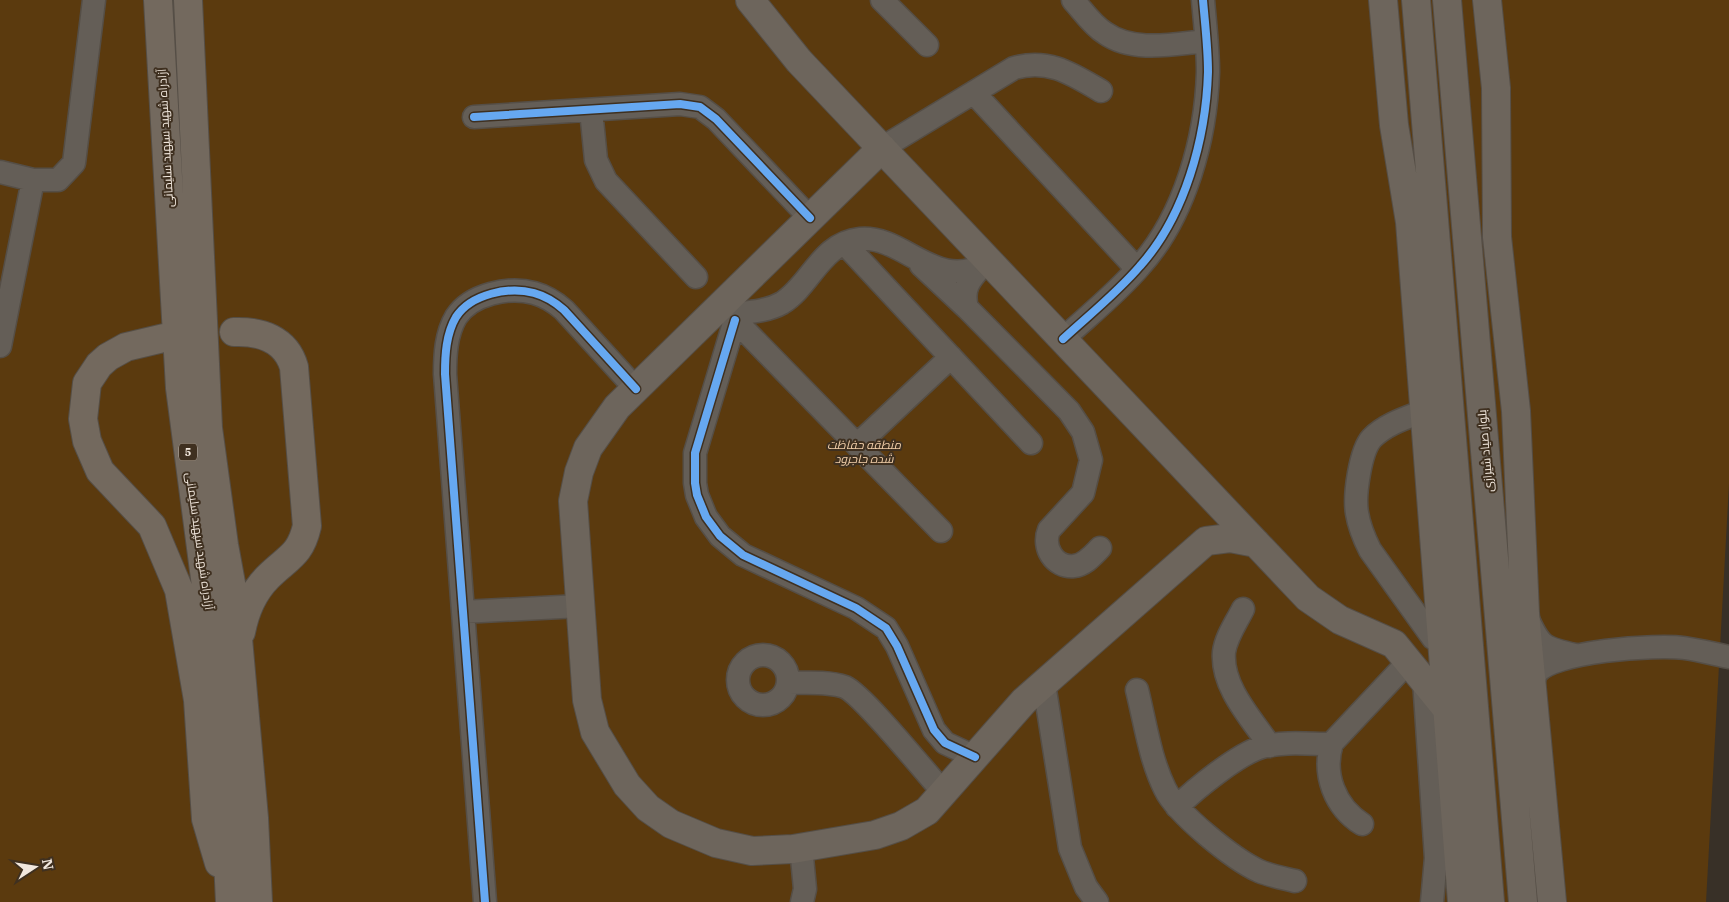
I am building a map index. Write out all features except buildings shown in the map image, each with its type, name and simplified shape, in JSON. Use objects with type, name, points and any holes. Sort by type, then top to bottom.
[{"type":"highway","name":"آزادراه شهید سپهبد سلیمانی","points":[[158,0],[180,388],[220,692],[230,894]]},
{"type":"highway","name":"آزادراه شهید سپهبد سلیمانی","points":[[188,0],[208,428],[224,545],[235,605],[254,818],[258,902]]},
{"type":"highway","points":[[234,332],[250,331],[268,336],[287,350],[291,358],[294,367],[307,526],[300,548],[268,578],[253,596],[245,615],[238,643]]},
{"type":"highway","points":[[168,337],[126,347],[108,357],[99,365],[87,383],[83,419],[91,452],[100,471],[152,526],[178,590],[198,700],[206,819],[217,860],[230,894]]},
{"type":"main road","points":[[750,0],[799,61],[882,148],[986,264],[1063,339],[1308,598],[1324,610],[1409,662],[1446,708]]},
{"type":"main road","points":[[1383,0],[1394,125],[1410,222],[1490,902]]},
{"type":"main road","points":[[1416,0],[1438,636],[1462,902]]},
{"type":"main road","name":"بلوار صیاد شیرازی","points":[[1447,0],[1523,902]]},
{"type":"main road","points":[[1487,0],[1496,88],[1497,237],[1511,363],[1525,613],[1552,902]]},
{"type":"main road","points":[[882,148],[810,218],[729,313],[636,389],[596,434],[583,459],[575,486],[573,518],[584,675],[591,717],[598,739],[611,762],[637,798],[671,824],[716,843],[752,851],[801,848],[847,841],[890,830],[927,811],[1015,710],[1206,542],[1230,538],[1256,543]]},
{"type":"main road","points":[[1511,363],[1481,411],[1518,465]]},
{"type":"main road","points":[[1206,490],[1213,515],[1206,542]]},
{"type":"main road","points":[[1409,662],[1438,636]]},
{"type":"street","points":[[0,172],[33,180],[58,180],[74,163],[94,0]]},
{"type":"street","points":[[882,0],[927,45]]},
{"type":"street","points":[[1072,0],[1104,33],[1129,44],[1206,41]]},
{"type":"street","points":[[1063,339],[1137,269],[1166,229],[1184,190],[1198,142],[1206,95],[1206,41],[1203,0]]},
{"type":"street","points":[[882,148],[1014,68],[1027,64],[1043,64],[1068,71],[1101,91]]},
{"type":"street","points":[[974,93],[1137,269]]},
{"type":"street","points":[[474,117],[680,104],[700,107],[716,118],[810,218]]},
{"type":"street","points":[[591,110],[596,160],[606,181],[696,277]]},
{"type":"street","points":[[0,346],[33,180]]},
{"type":"street","points":[[729,313],[756,311],[783,302],[821,260],[844,244],[859,239],[876,240],[937,269],[946,270],[986,264]]},
{"type":"street","points":[[844,244],[1031,443]]},
{"type":"street","points":[[915,259],[967,308],[1069,411],[1084,432],[1091,460],[1083,493],[1049,530],[1046,538],[1048,552],[1060,562],[1073,566],[1086,561],[1100,548]]},
{"type":"street","points":[[967,308],[965,299],[967,283],[986,264]]},
{"type":"street","points":[[485,902],[445,374],[446,347],[457,316],[479,299],[499,292],[524,291],[544,296],[564,310],[636,389]]},
{"type":"street","points":[[729,313],[941,531]]},
{"type":"street","points":[[729,313],[695,453],[694,483],[696,495],[706,517],[720,536],[743,555],[856,608],[886,628],[897,646],[934,730],[945,743],[975,758]]},
{"type":"street","points":[[857,445],[951,357]]},
{"type":"street","points":[[1431,396],[1371,439],[1365,448],[1360,469],[1356,511],[1362,535],[1370,550],[1438,636]]},
{"type":"street","points":[[463,612],[580,606]]},
{"type":"street","points":[[1243,609],[1228,640],[1224,666],[1228,681],[1270,746]]},
{"type":"street","points":[[1525,613],[1534,636],[1547,648],[1575,655]]},
{"type":"street","points":[[1532,689],[1537,674],[1547,664],[1575,655],[1652,647],[1683,648],[1729,658]]},
{"type":"street","points":[[1362,824],[1350,816],[1336,796],[1328,768],[1328,757],[1332,743],[1409,662]]},
{"type":"street","points":[[1409,662],[1436,858],[1436,879],[1432,902]]},
{"type":"street","points":[[788,682],[834,685],[848,689],[855,694],[944,793]]},
{"type":"street","points":[[1044,684],[1070,848],[1086,887],[1097,902]]},
{"type":"street","points":[[1137,690],[1160,775],[1165,789],[1177,807],[1246,863],[1271,876],[1295,881]]},
{"type":"street","points":[[1177,807],[1244,754],[1270,746],[1332,743]]},
{"type":"street","points":[[801,848],[805,889],[802,902]]},
{"type":"green space","name":"منطقه حفاظت شده جاجرود","points":[[0,0],[1729,0],[1729,484],[1706,902],[0,902]]},
{"type":"cycle path","points":[[1063,339],[1112,295],[1140,266],[1156,246],[1181,200],[1197,149],[1206,97],[1208,63],[1203,0]]},
{"type":"cycle path","points":[[474,117],[680,104],[700,107],[716,119],[810,218]]},
{"type":"cycle path","points":[[485,902],[445,374],[450,330],[456,317],[463,309],[481,297],[502,291],[524,291],[538,294],[564,310],[636,389]]},
{"type":"cycle path","points":[[735,320],[695,453],[697,495],[706,517],[720,536],[743,555],[856,608],[886,628],[897,646],[934,730],[945,743],[975,757]]}]
